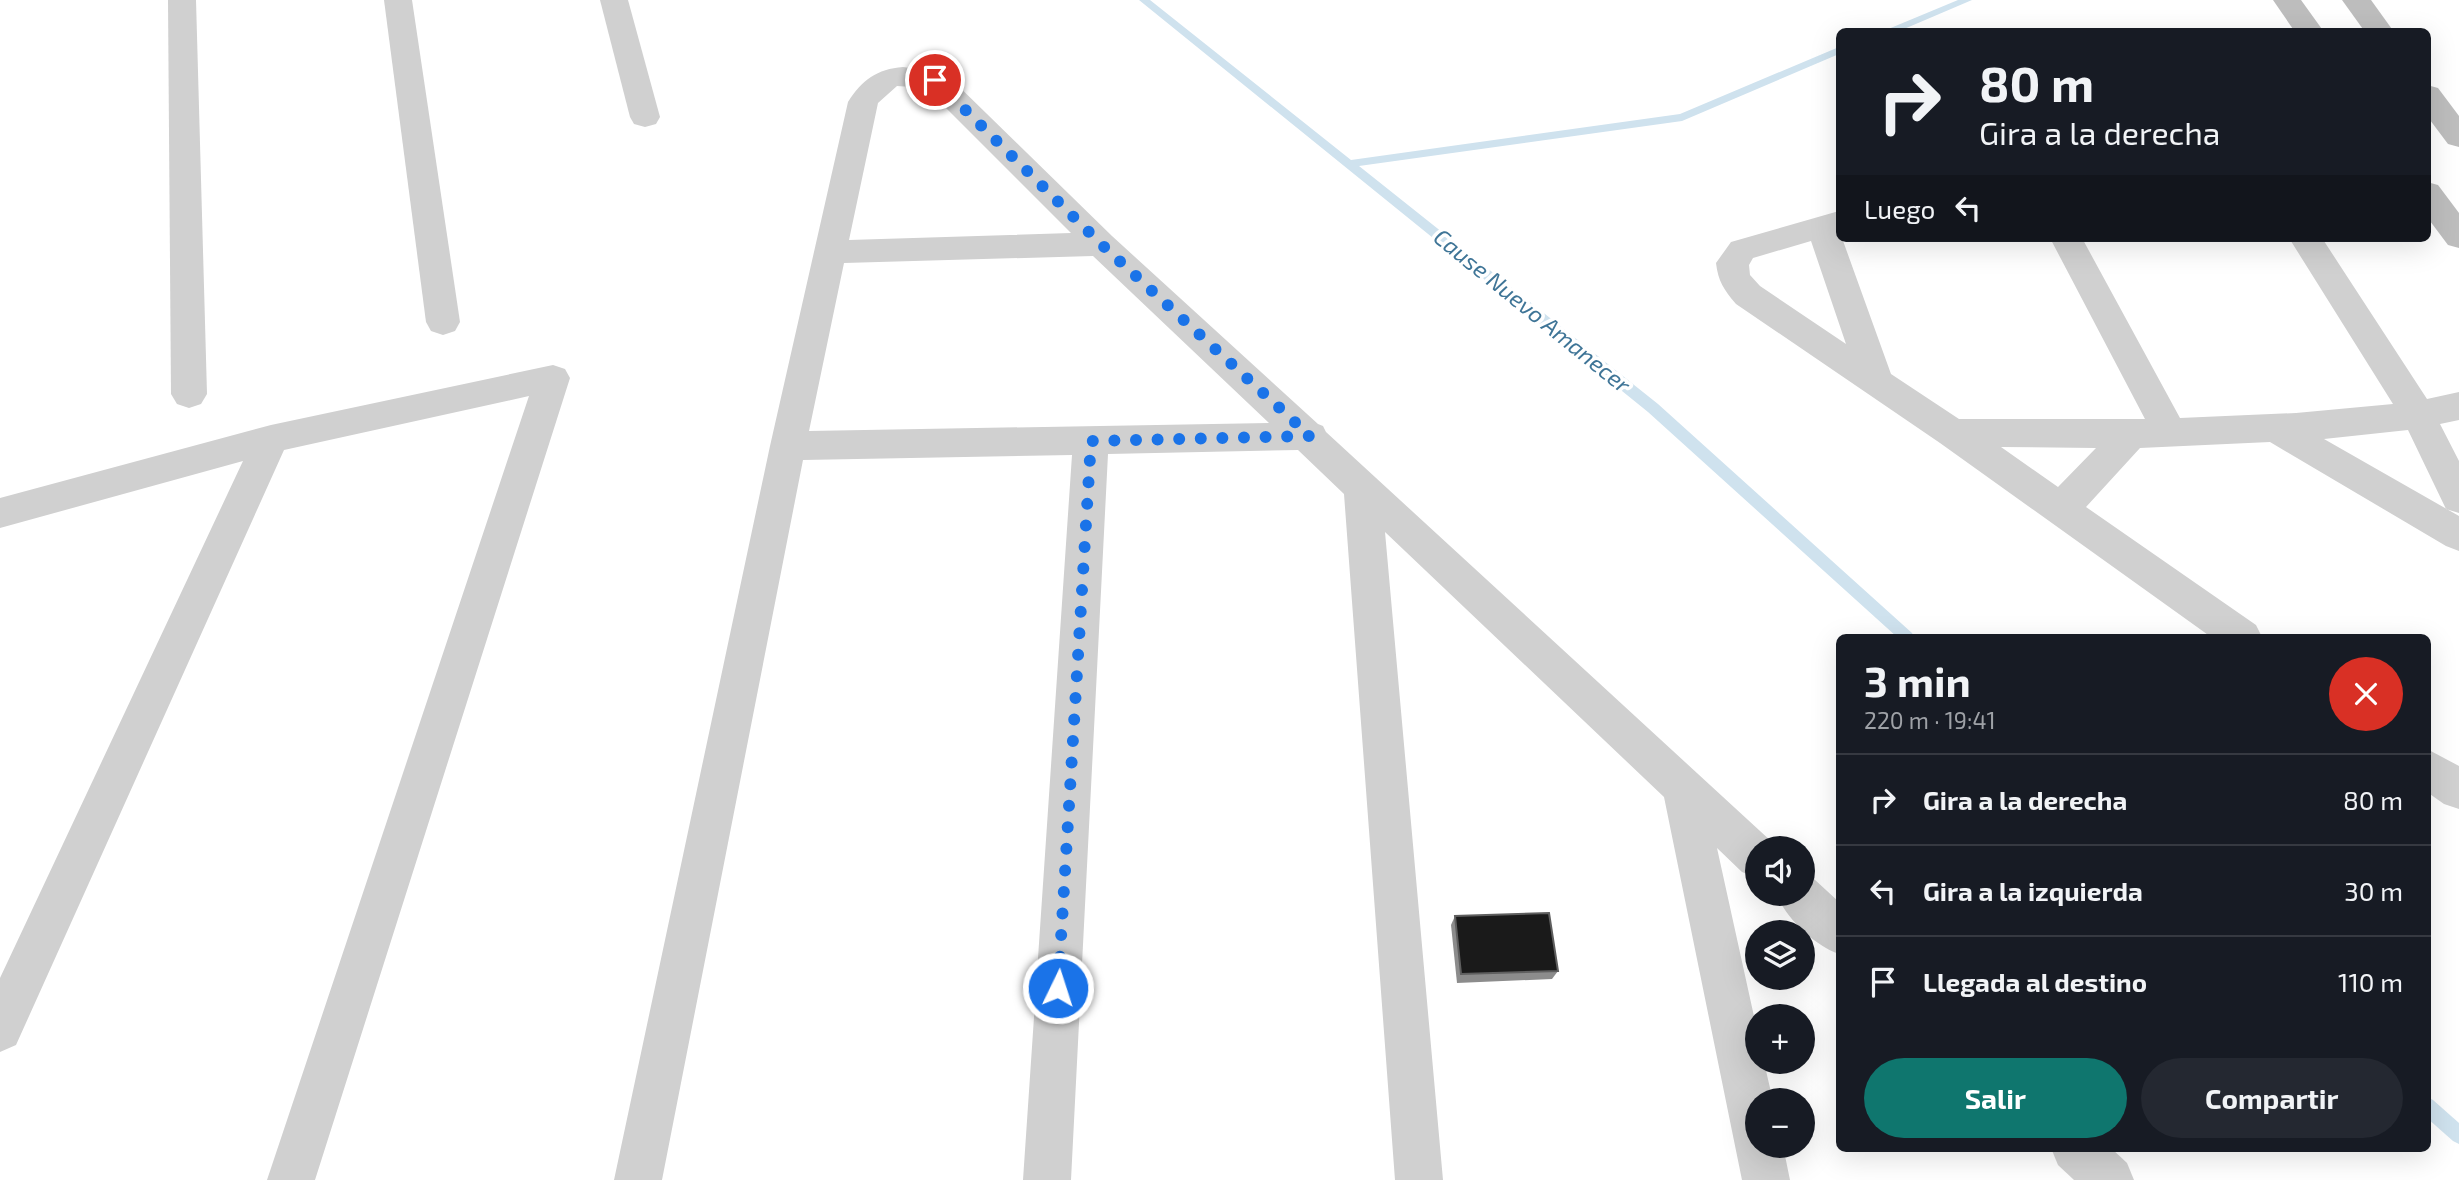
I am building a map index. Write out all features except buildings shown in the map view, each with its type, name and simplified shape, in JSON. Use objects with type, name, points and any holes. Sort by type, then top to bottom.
[{"type":"street","points":[[182,0],[189,394]]},
{"type":"street","points":[[398,0],[443,322]]},
{"type":"street","points":[[614,0],[645,117]]},
{"type":"street","points":[[2287,0],[2307,28]]},
{"type":"street","points":[[2356,0],[2377,28]]},
{"type":"street","points":[[638,1180],[788,446],[863,102],[873,87],[889,77],[911,75],[935,80],[1101,244],[1310,436],[1745,846]]},
{"type":"street","points":[[2431,100],[2459,137]]},
{"type":"street","points":[[2431,198],[2459,237]]},
{"type":"street","points":[[1877,382],[1831,225],[1742,250],[1732,263],[1734,279],[1748,295],[1877,382],[1953,433],[2238,634]]},
{"type":"street","points":[[2068,242],[2169,431]]},
{"type":"street","points":[[2308,242],[2419,415],[2459,498]]},
{"type":"street","points":[[831,252],[1101,244]]},
{"type":"street","points":[[0,513],[271,439],[553,378],[290,1180]]},
{"type":"street","points":[[1953,433],[2131,433],[2275,428],[2419,415],[2459,406]]},
{"type":"street","points":[[2419,415],[2459,426]]},
{"type":"street","points":[[2275,428],[2459,535]]},
{"type":"street","points":[[2060,509],[2131,433]]},
{"type":"street","points":[[788,446],[1310,436]]},
{"type":"street","points":[[0,1029],[271,439]]},
{"type":"street","points":[[1047,1180],[1091,441]]},
{"type":"street","points":[[1362,485],[1419,1180]]},
{"type":"street","points":[[2431,771],[2459,790]]},
{"type":"street","points":[[1683,789],[1746,1088]]},
{"type":"street","points":[[1811,906],[1836,929]]},
{"type":"street","points":[[2079,1152],[2109,1180]]},
{"type":"street","points":[[1761,1158],[1766,1180]]},
{"type":"waterway","name":"Cause Nuevo Amanecer","points":[[1144,0],[1349,164]]},
{"type":"waterway","points":[[1896,28],[1967,0]]},
{"type":"waterway","points":[[1349,164],[1682,117],[1836,51]]},
{"type":"waterway","name":"Cause Nuevo Amanecer","points":[[1349,164],[1653,408],[1904,634]]},
{"type":"waterway","name":"Cause Nuevo Amanecer","points":[[2431,1110],[2459,1135]]},
{"type":"route","points":[[935,80],[1101,244],[1310,436],[1091,441],[1058,988]]}]
